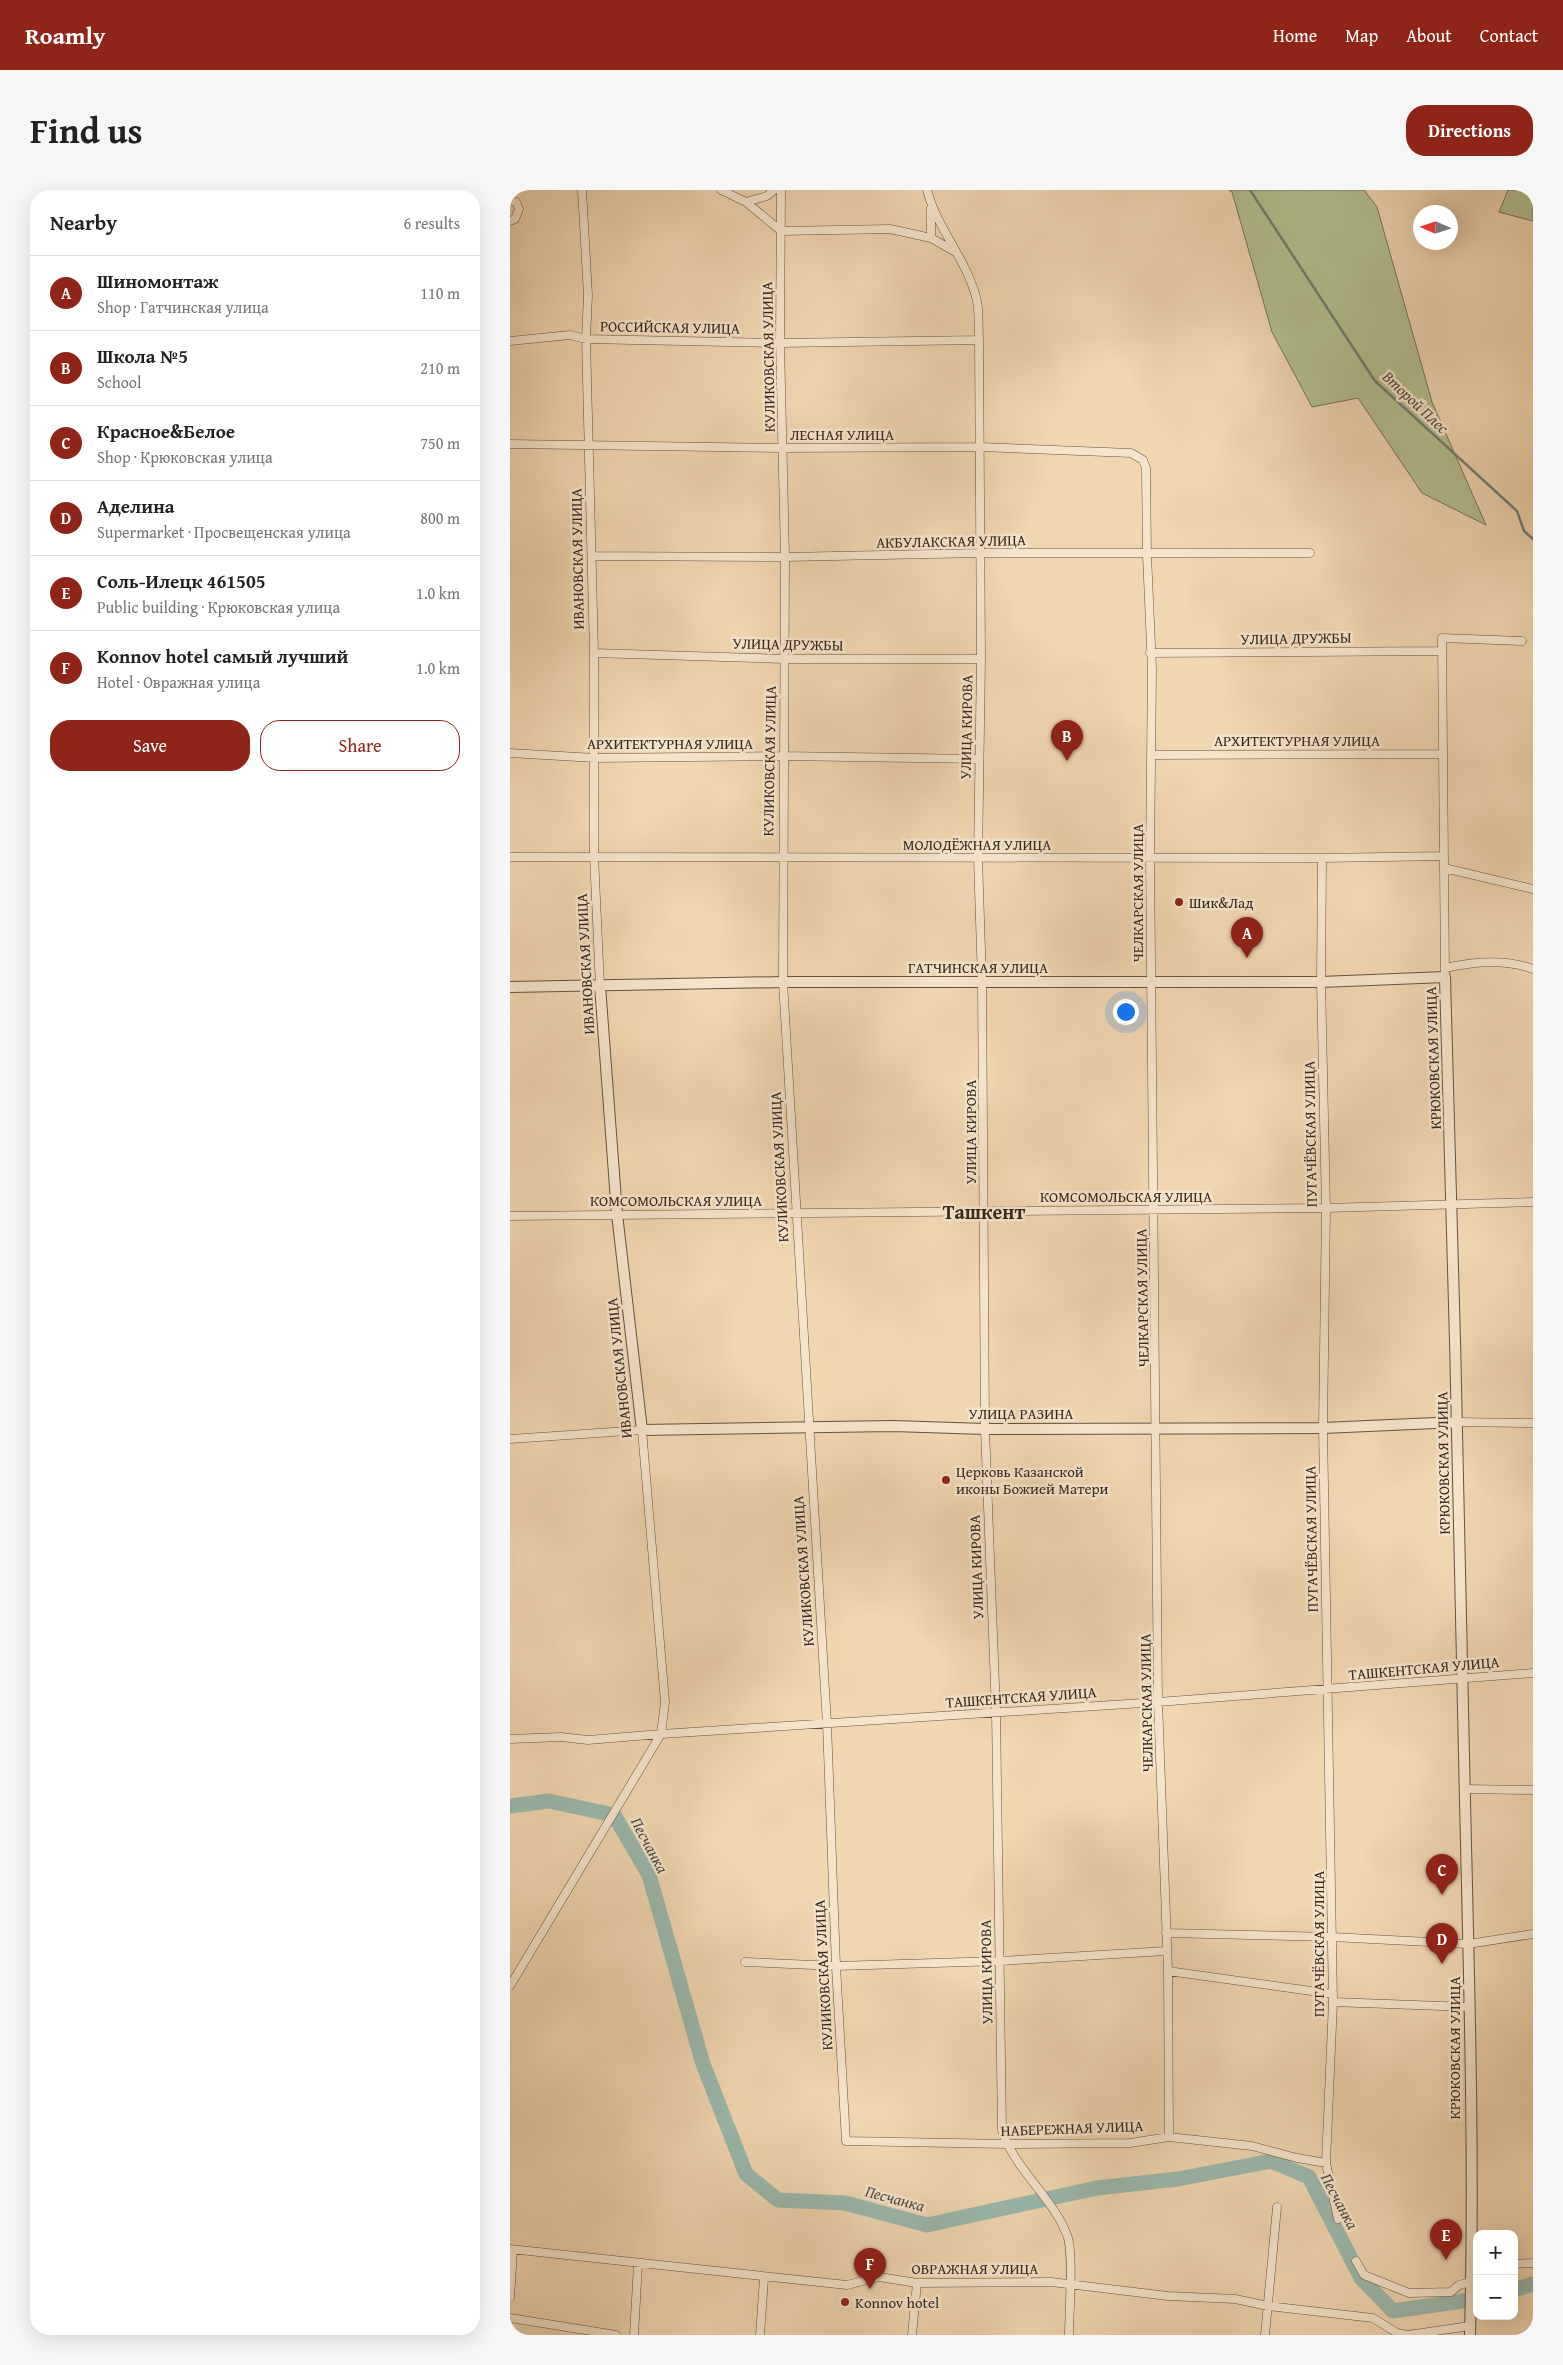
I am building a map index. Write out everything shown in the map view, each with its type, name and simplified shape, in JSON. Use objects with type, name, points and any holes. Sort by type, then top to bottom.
[{"type":"street","name":"ИВАНОВСКАЯ УЛИЦА","points":[[582,190],[588,296],[586,339],[593,556],[594,856],[600,986],[617,1214],[642,1430],[665,1702],[661,1734]]},
{"type":"street","points":[[721,190],[746,202],[781,231],[890,229],[931,238],[954,251]]},
{"type":"street","points":[[746,202],[767,196],[774,190]]},
{"type":"street","name":"КУЛИКОВСКАЯ УЛИЦА","points":[[781,190],[780,343],[785,557],[782,858],[783,982],[827,1724],[836,1966],[846,2141]]},
{"type":"street","name":"УЛИЦА КИРОВА","points":[[927,190],[931,205],[970,280],[977,298],[979,340],[981,660],[978,858],[982,982],[985,1429],[996,1712],[1002,2130],[1007,2144]]},
{"type":"street","points":[[510,200],[516,202],[520,209],[515,219],[510,221]]},
{"type":"street","points":[[931,205],[931,238]]},
{"type":"street","name":"РОССИЙСКАЯ УЛИЦА","points":[[510,340],[570,335],[586,339],[780,343],[979,340]]},
{"type":"street","name":"ЛЕСНАЯ УЛИЦА","points":[[510,444],[783,448],[980,447],[1132,453],[1143,460]]},
{"type":"street","name":"ЧЕЛКАРСКАЯ УЛИЦА","points":[[1143,460],[1146,468],[1150,653],[1150,857],[1155,1210],[1158,1702],[1168,1971],[1169,2137]]},
{"type":"street","name":"АКБУЛАКСКАЯ УЛИЦА","points":[[593,556],[785,557],[980,553],[1310,553]]},
{"type":"street","name":"КРЮКОВСКАЯ УЛИЦА","points":[[1473,2230],[1458,1422],[1445,972],[1442,638],[1522,641]]},
{"type":"street","name":"УЛИЦА ДРУЖБЫ","points":[[1150,653],[1442,651]]},
{"type":"street","name":"УЛИЦА ДРУЖБЫ","points":[[594,653],[784,659],[981,660]]},
{"type":"street","name":"АРХИТЕКТУРНАЯ УЛИЦА","points":[[510,753],[595,758],[784,756],[979,759]]},
{"type":"street","name":"АРХИТЕКТУРНАЯ УЛИЦА","points":[[1151,755],[1443,754]]},
{"type":"street","name":"МОЛОДЁЖНАЯ УЛИЦА","points":[[510,857],[1322,858],[1444,856]]},
{"type":"street","name":"ПУГАЧЁВСКАЯ УЛИЦА","points":[[1322,858],[1321,982],[1326,1208],[1323,1428],[1333,1998],[1326,2163],[1338,2219]]},
{"type":"street","points":[[1444,868],[1533,889]]},
{"type":"street","name":"ГАТЧИНСКАЯ УЛИЦА","points":[[510,987],[783,982],[1321,982],[1445,972],[1484,963],[1511,964],[1533,969]]},
{"type":"street","name":"КОМСОМОЛЬСКАЯ УЛИЦА","points":[[510,1216],[1326,1208],[1533,1202]]},
{"type":"street","name":"УЛИЦА РАЗИНА","points":[[510,1439],[642,1430],[893,1426],[985,1429],[1323,1428],[1458,1422],[1533,1423]]},
{"type":"street","name":"ТАШКЕНТСКАЯ УЛИЦА","points":[[510,1738],[561,1737],[588,1740],[1327,1691],[1533,1673]]},
{"type":"street","points":[[510,1986],[661,1734]]},
{"type":"street","points":[[1465,1789],[1533,1790]]},
{"type":"street","points":[[1166,1933],[1332,1937],[1468,1944],[1533,1934]]},
{"type":"street","points":[[745,1962],[836,1966],[1000,1961],[1166,1951]]},
{"type":"street","points":[[1168,1971],[1333,1998],[1469,2007]]},
{"type":"street","name":"НАБЕРЕЖНАЯ УЛИЦА","points":[[846,2141],[1007,2144],[1130,2143],[1169,2137],[1252,2146],[1297,2158],[1326,2163]]},
{"type":"street","points":[[1007,2144],[1036,2183],[1068,2236],[1068,2335]]},
{"type":"street","points":[[1265,2335],[1277,2207]]},
{"type":"street","points":[[510,2298],[512,2249]]},
{"type":"street","name":"ОВРАЖНАЯ УЛИЦА","points":[[512,2249],[764,2278],[847,2285],[879,2277],[917,2283],[1051,2282],[1168,2296],[1235,2299],[1268,2306],[1373,2318],[1397,2333],[1407,2335],[1470,2331]]},
{"type":"street","points":[[1356,2261],[1364,2275],[1409,2293],[1451,2292],[1459,2286],[1471,2285]]},
{"type":"street","points":[[1518,2264],[1533,2263]]},
{"type":"street","points":[[634,2335],[638,2264]]},
{"type":"street","name":"КРЮКОВСКАЯ УЛИЦА","points":[[1470,2331],[1473,2272]]},
{"type":"street","points":[[760,2335],[764,2278]]},
{"type":"street","points":[[912,2335],[917,2283]]},
{"type":"street","points":[[510,2318],[616,2335]]},
{"type":"green space","points":[[1229,190],[1364,190],[1377,207],[1432,402],[1486,525],[1422,493],[1358,398],[1312,407],[1272,332],[1232,192]]},
{"type":"green space","points":[[1508,190],[1533,190],[1533,221],[1499,212]]},
{"type":"waterway","name":"Второй Плес","points":[[1250,190],[1375,381],[1517,511],[1524,531],[1533,539]]},
{"type":"waterway","name":"Песчанка","points":[[510,1806],[549,1801],[614,1815],[649,1875],[703,2064],[746,2174],[778,2200],[845,2203],[927,2225],[1097,2188],[1178,2179],[1271,2161],[1309,2177],[1361,2278],[1393,2311],[1473,2300]]},
{"type":"waterway","name":"Песчанка","points":[[1518,2289],[1533,2284]]},
{"type":"place","name":"Школа №5","points":[[1067,761]]},
{"type":"place","name":"Шик&Лад","points":[[1179,902]]},
{"type":"place","name":"Шиномонтаж","points":[[1247,958]]},
{"type":"place","name":"Церковь Казанской иконы Божией Матери","points":[[946,1480]]},
{"type":"place","name":"Красное&Белое","points":[[1442,1895]]},
{"type":"place","name":"Аделина","points":[[1442,1964]]},
{"type":"place","name":"Соль-Илецк 461505","points":[[1446,2260]]},
{"type":"place","name":"Konnov hotel самый лучший","points":[[870,2289]]},
{"type":"place","name":"Konnov hotel","points":[[845,2302]]},
{"type":"district","name":"Ташкент","points":[[984,1211]]}]
